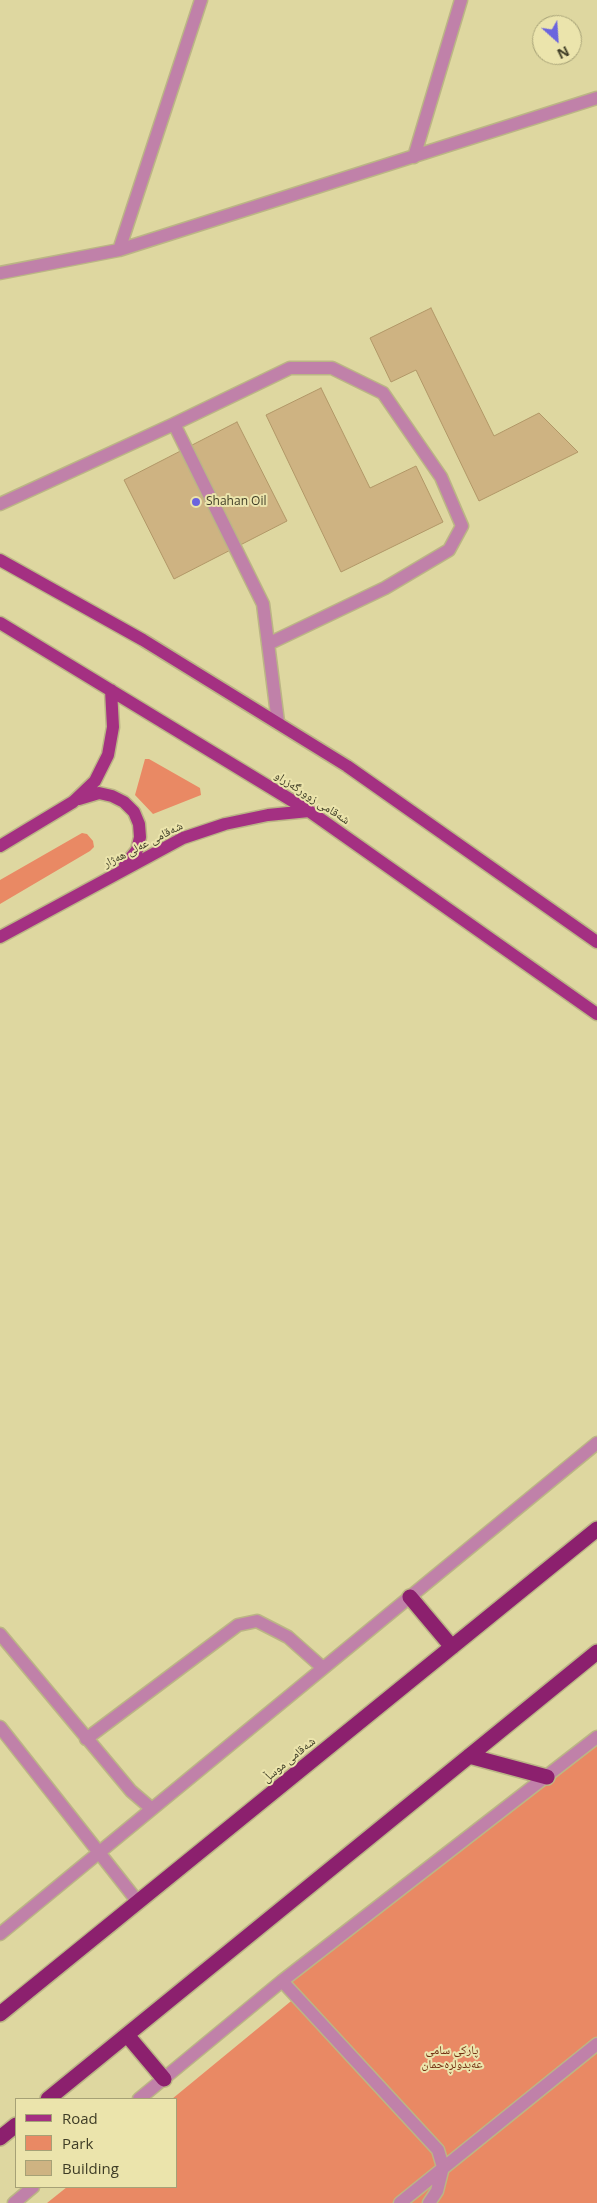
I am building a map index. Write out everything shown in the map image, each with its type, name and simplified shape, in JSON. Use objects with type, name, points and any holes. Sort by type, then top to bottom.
[{"type":"highway","name":"شەقامی موسڵ","points":[[0,2014],[597,1529]]},
{"type":"highway","points":[[410,1597],[452,1647]]},
{"type":"highway","points":[[49,2098],[597,1652]]},
{"type":"highway","points":[[469,1756],[547,1777]]},
{"type":"highway","points":[[127,2035],[164,2079]]},
{"type":"highway","points":[[0,2138],[15,2126]]},
{"type":"main road","points":[[0,560],[143,640],[347,766],[597,942]]},
{"type":"main road","name":"شەقامی زوورگەزراو","points":[[0,623],[309,811],[597,1014]]},
{"type":"main road","points":[[73,802],[95,781],[108,754],[114,727],[111,690]]},
{"type":"main road","points":[[0,846],[86,795],[99,793],[112,796],[124,802],[134,812],[139,824],[140,837],[137,850],[130,861],[118,872]]},
{"type":"main road","name":"شەقامی عەلی هەژار","points":[[0,937],[183,838],[225,824],[268,815],[309,811]]},
{"type":"street","points":[[119,250],[200,0]]},
{"type":"street","points":[[414,157],[461,0]]},
{"type":"street","points":[[0,273],[119,250],[597,98]]},
{"type":"street","points":[[0,504],[290,368],[332,368],[383,394],[441,477],[462,526],[449,550],[385,588],[268,644]]},
{"type":"street","points":[[174,424],[263,604],[278,722]]},
{"type":"street","points":[[0,1934],[597,1443]]},
{"type":"street","points":[[86,1739],[238,1625],[257,1621],[288,1637],[323,1668]]},
{"type":"street","points":[[0,1634],[131,1791],[152,1809]]},
{"type":"street","points":[[0,1727],[138,1902]]},
{"type":"street","points":[[140,2098],[282,1982],[597,1737]]},
{"type":"street","points":[[282,1982],[432,2143],[443,2167],[437,2191],[429,2203]]},
{"type":"street","points":[[400,2203],[597,2044]]},
{"type":"street","points":[[14,2203],[32,2188]]},
{"type":"green space","points":[[145,759],[149,759],[200,788],[201,795],[153,814],[135,795]]},
{"type":"green space","points":[[82,833],[87,834],[93,841],[94,847],[90,851],[0,904],[0,880]]},
{"type":"green space","name":"پارکی سامی عەبدولڕەحمان","points":[[597,1731],[597,2203],[47,2203],[66,2188],[178,2188],[178,2098],[173,2098],[296,1997],[283,1981]]},
{"type":"building","points":[[431,308],[494,436],[539,413],[578,452],[479,501],[416,370],[391,382],[370,338]]},
{"type":"building","points":[[321,388],[370,488],[416,466],[443,522],[341,572],[266,415]]},
{"type":"building","points":[[237,422],[287,521],[174,579],[124,480]]},
{"type":"place","name":"Shahan Oil","points":[[196,502]]}]
